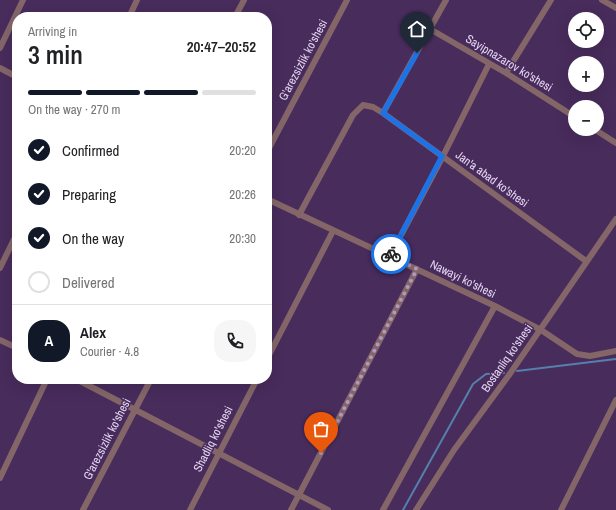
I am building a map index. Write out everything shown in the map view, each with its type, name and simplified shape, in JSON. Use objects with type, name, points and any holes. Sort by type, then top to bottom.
[{"type":"street","points":[[17,12],[23,0]]},
{"type":"street","points":[[131,12],[137,0]]},
{"type":"street","points":[[238,12],[244,0]]},
{"type":"street","name":"G'arezsizlik ko'shesi","points":[[272,142],[347,0]]},
{"type":"street","points":[[383,113],[446,0]]},
{"type":"street","points":[[506,73],[551,0]]},
{"type":"street","points":[[602,0],[616,8]]},
{"type":"street","points":[[0,48],[12,23]]},
{"type":"street","name":"Sayipnazarov ko'shesi","points":[[430,29],[506,73],[568,113]]},
{"type":"street","points":[[390,256],[489,64]]},
{"type":"street","points":[[0,68],[12,74]]},
{"type":"street","name":"Jan'a abad ko'shesi","points":[[299,215],[353,115],[363,105],[373,107],[383,113],[586,260]]},
{"type":"street","points":[[604,135],[616,143]]},
{"type":"street","name":"Nawayi ko'shesi","points":[[272,202],[495,306],[541,330],[577,354],[590,356],[616,351]]},
{"type":"street","name":"Bostanliq ko'shesi","points":[[416,510],[454,450],[541,330],[586,260],[616,219]]},
{"type":"street","points":[[272,349],[333,231]]},
{"type":"street","points":[[0,268],[12,243]]},
{"type":"street","points":[[291,510],[417,269]]},
{"type":"street","points":[[383,510],[495,306]]},
{"type":"street","points":[[0,340],[12,346]]},
{"type":"street","points":[[0,478],[45,384]]},
{"type":"street","points":[[86,384],[328,510]]},
{"type":"street","name":"G'arezsizlik ko'shesi","points":[[83,510],[148,384]]},
{"type":"street","name":"Shadliq ko'shesi","points":[[190,510],[254,384]]},
{"type":"street","points":[[561,510],[616,400]]},
{"type":"waterway","points":[[517,371],[616,359]]},
{"type":"waterway","points":[[403,510],[473,384],[486,374],[504,373]]},
{"type":"way so far","points":[[321,453],[417,269],[390,256],[391,254]]},
{"type":"route","points":[[391,254],[442,156],[383,113],[417,53]]}]
